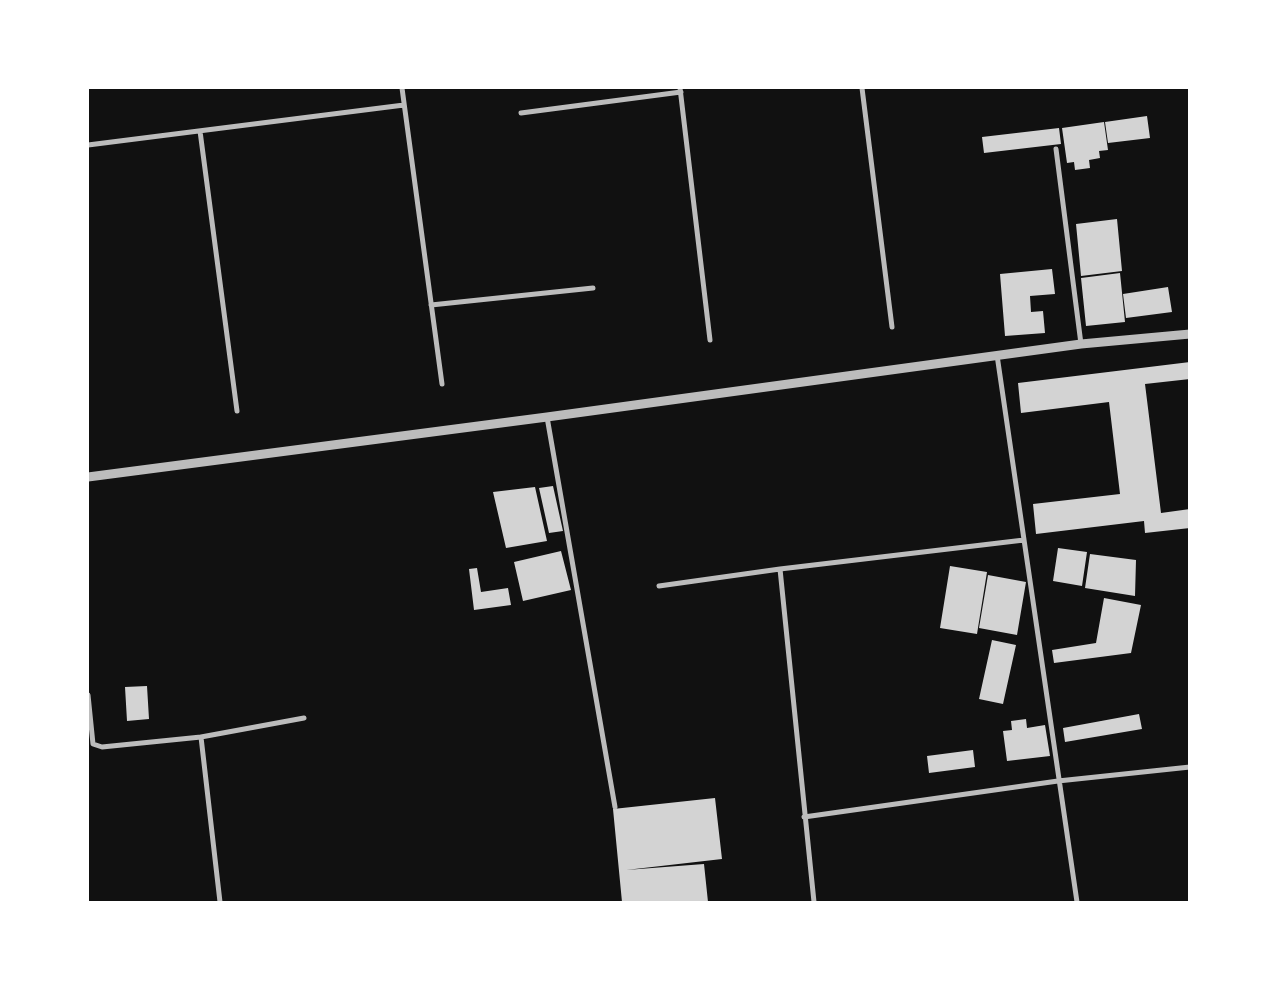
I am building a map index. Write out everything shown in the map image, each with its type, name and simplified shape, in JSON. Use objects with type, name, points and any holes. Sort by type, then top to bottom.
[{"type":"street","points":[[402,88],[442,384]]},
{"type":"street","points":[[862,88],[892,327]]},
{"type":"street","points":[[521,113],[681,90],[710,340]]},
{"type":"street","points":[[88,146],[404,105]]},
{"type":"street","points":[[200,131],[237,411]]},
{"type":"street","points":[[1056,149],[1080,344]]},
{"type":"street","points":[[432,305],[592,288]]},
{"type":"street","points":[[88,477],[547,417],[1080,344],[1190,334]]},
{"type":"street","points":[[997,355],[1077,902]]},
{"type":"street","points":[[547,417],[615,806]]},
{"type":"street","points":[[660,586],[780,569],[1024,540]]},
{"type":"street","points":[[780,569],[814,902]]},
{"type":"street","points":[[88,695],[90,745],[102,747],[200,736],[304,718]]},
{"type":"street","points":[[200,736],[220,902]]},
{"type":"street","points":[[804,817],[1058,781],[1190,767]]},
{"type":"building","points":[[1147,116],[1150,138],[1108,143],[1105,122]]},
{"type":"building","points":[[1104,122],[1108,150],[1099,151],[1100,158],[1089,160],[1090,168],[1075,170],[1074,162],[1067,163],[1062,128]]},
{"type":"building","points":[[1059,128],[1061,144],[984,153],[982,137]]},
{"type":"building","points":[[1117,219],[1122,271],[1081,276],[1076,224]]},
{"type":"building","points":[[1052,269],[1055,294],[1030,296],[1031,312],[1043,311],[1045,333],[1005,336],[1000,274]]},
{"type":"building","points":[[1120,273],[1125,322],[1086,326],[1081,278]]},
{"type":"building","points":[[1168,287],[1172,312],[1126,318],[1123,294]]},
{"type":"building","points":[[1190,362],[1190,379],[1145,384],[1161,513],[1190,509],[1190,528],[1145,533],[1144,521],[1036,534],[1033,504],[1120,494],[1109,402],[1021,413],[1018,383]]},
{"type":"building","points":[[553,486],[563,531],[549,533],[539,488]]},
{"type":"building","points":[[535,487],[547,541],[506,548],[493,492]]},
{"type":"building","points":[[1058,548],[1087,552],[1082,586],[1053,581]]},
{"type":"building","points":[[561,551],[571,590],[523,601],[514,562]]},
{"type":"building","points":[[1090,554],[1136,560],[1135,596],[1085,588]]},
{"type":"building","points":[[950,566],[987,572],[977,634],[940,628]]},
{"type":"building","points":[[477,568],[481,592],[508,588],[511,605],[474,610],[469,569]]},
{"type":"building","points":[[988,575],[1026,582],[1017,635],[979,628]]},
{"type":"building","points":[[1104,598],[1141,605],[1131,653],[1054,663],[1052,650],[1096,643]]},
{"type":"building","points":[[992,640],[1016,645],[1003,704],[979,699]]},
{"type":"building","points":[[147,686],[149,719],[127,721],[125,687]]},
{"type":"building","points":[[1139,714],[1142,729],[1065,742],[1063,728]]},
{"type":"building","points":[[1026,719],[1027,728],[1045,725],[1050,756],[1007,761],[1003,731],[1012,730],[1011,721]]},
{"type":"building","points":[[973,750],[975,767],[929,773],[927,756]]},
{"type":"building","points":[[715,798],[722,859],[626,870],[704,864],[708,902],[622,902],[613,809]]}]
